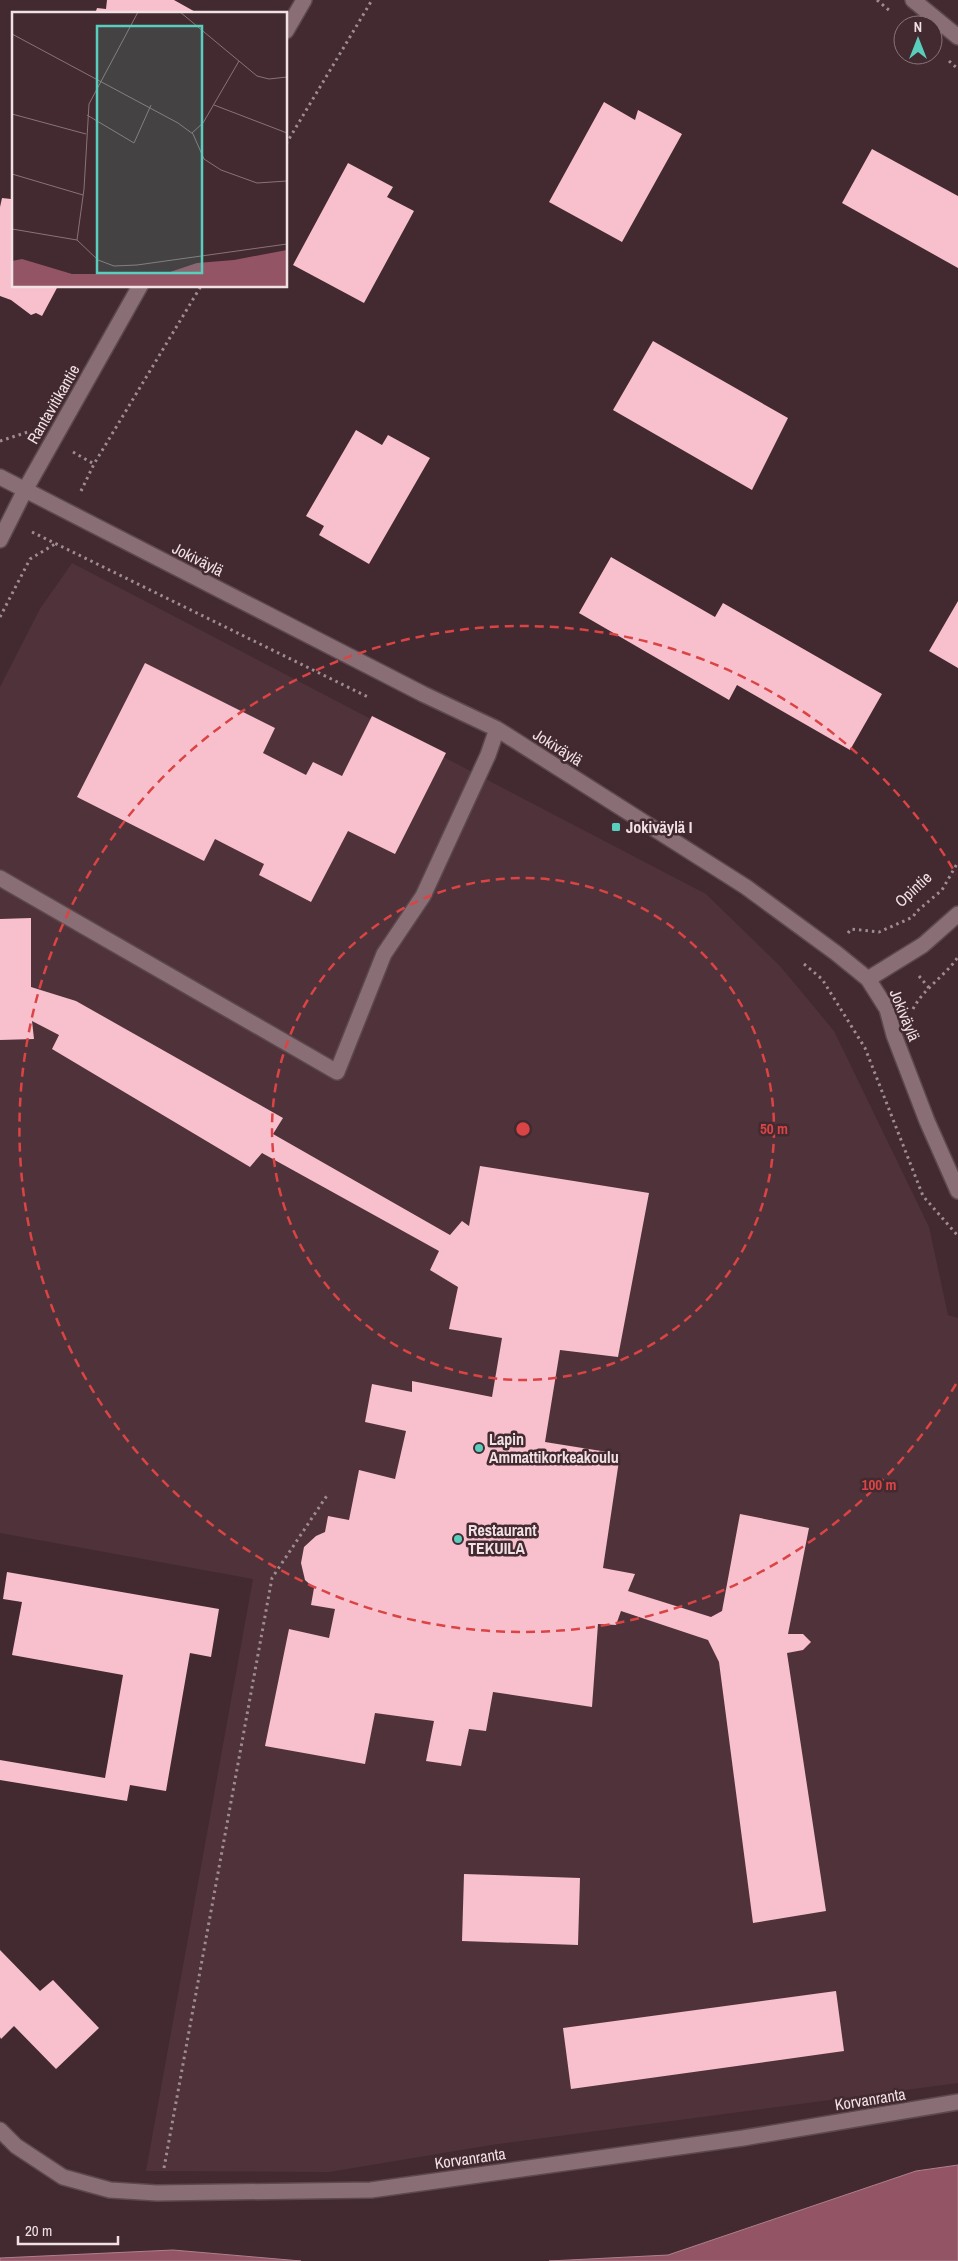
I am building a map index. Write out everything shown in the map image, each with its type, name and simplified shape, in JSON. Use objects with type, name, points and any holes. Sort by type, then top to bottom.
[{"type":"street","points":[[288,28],[304,0]]},
{"type":"street","points":[[913,0],[958,37]]},
{"type":"street","name":"Rantavitikantie","points":[[0,540],[25,490],[139,288]]},
{"type":"street","name":"Jokiväylä","points":[[0,477],[423,694],[497,729],[746,887],[836,953],[868,979],[887,1009],[894,1035],[924,1112],[958,1191]]},
{"type":"street","points":[[0,878],[337,1072],[384,954],[423,896],[488,755],[497,729]]},
{"type":"street","points":[[868,979],[923,945],[958,914]]},
{"type":"street","name":"Korvanranta","points":[[0,2130],[16,2146],[63,2177],[110,2190],[157,2193],[371,2190],[743,2138],[958,2102]]},
{"type":"path","points":[[288,141],[372,0]]},
{"type":"path","points":[[94,464],[200,288]]},
{"type":"path","points":[[0,441],[34,430]]},
{"type":"path","points":[[0,616],[30,559],[55,544],[373,699]]},
{"type":"path","name":"Opintie","points":[[822,979],[851,929],[879,932],[913,917],[942,890],[958,862]]},
{"type":"path","points":[[801,961],[822,979],[865,1048],[923,1196],[958,1236]]},
{"type":"path","points":[[157,2193],[166,2158],[272,1578],[328,1494]]},
{"type":"shaded area","name":"Lapin Ammattikorkeakoulu","points":[[72,563],[706,894],[780,966],[834,1031],[929,1227],[948,1315],[958,1318],[958,2083],[491,2145],[329,2172],[146,2171],[253,1579],[0,1533],[0,687],[40,609]]},
{"type":"shaded area","points":[[958,2165],[958,2261],[549,2261],[668,2255],[916,2171]]},
{"type":"shaded area","points":[[173,2250],[301,2261],[0,2261],[0,2258]]},
{"type":"building","points":[[107,0],[174,0],[195,12],[96,12],[97,8],[106,9]]},
{"type":"building","points":[[604,102],[635,120],[638,110],[682,134],[622,242],[549,202]]},
{"type":"building","points":[[872,149],[958,196],[958,268],[842,203]]},
{"type":"building","points":[[348,163],[393,187],[387,197],[414,211],[364,303],[293,265]]},
{"type":"building","points":[[12,193],[12,288],[57,288],[42,316],[36,313],[31,315],[11,300],[0,296],[0,207],[2,198],[11,199]]},
{"type":"building","points":[[653,341],[788,418],[752,490],[613,410]]},
{"type":"building","points":[[356,430],[382,445],[388,435],[430,458],[369,564],[319,535],[324,526],[306,516]]},
{"type":"building","points":[[611,557],[715,617],[723,603],[882,694],[850,750],[737,685],[729,700],[579,613]]},
{"type":"building","points":[[958,601],[958,668],[929,651]]},
{"type":"building","points":[[145,663],[275,728],[263,753],[306,775],[313,762],[342,776],[372,716],[446,753],[395,854],[348,831],[311,902],[259,875],[264,864],[215,839],[204,861],[77,797]]},
{"type":"building","points":[[31,918],[31,987],[76,1001],[283,1118],[273,1134],[450,1235],[462,1221],[469,1226],[480,1166],[649,1193],[618,1357],[560,1350],[545,1442],[620,1454],[603,1568],[635,1574],[628,1591],[711,1617],[722,1611],[740,1514],[809,1528],[788,1634],[803,1634],[811,1642],[803,1650],[787,1653],[826,1911],[753,1923],[719,1662],[708,1640],[621,1611],[616,1625],[598,1624],[592,1707],[493,1692],[486,1731],[469,1729],[461,1766],[426,1761],[434,1721],[375,1713],[365,1764],[265,1746],[289,1629],[329,1638],[335,1609],[311,1605],[314,1588],[305,1580],[301,1563],[304,1547],[316,1536],[325,1532],[328,1516],[349,1520],[359,1470],[395,1479],[406,1431],[365,1422],[372,1384],[412,1392],[412,1381],[492,1397],[502,1338],[449,1329],[458,1287],[430,1270],[439,1251],[262,1153],[250,1167],[52,1049],[59,1035],[32,1021],[34,1039],[0,1040],[0,919]]},
{"type":"building","points":[[7,1572],[219,1609],[211,1657],[190,1653],[166,1791],[130,1785],[127,1801],[0,1780],[0,1760],[105,1778],[123,1675],[12,1655],[22,1602],[3,1599]]},
{"type":"building","points":[[464,1874],[580,1878],[578,1945],[462,1941]]},
{"type":"building","points":[[0,1950],[40,1991],[53,1980],[99,2028],[56,2069],[14,2026],[1,2039],[0,2037]]},
{"type":"building","points":[[836,1991],[844,2051],[571,2089],[563,2028]]},
{"type":"place","name":"Jokiväylä I","points":[[616,827]]},
{"type":"place","name":"Lapin Ammattikorkeakoulu","points":[[479,1448]]},
{"type":"place","name":"Restaurant TEKUILA","points":[[458,1539]]}]
